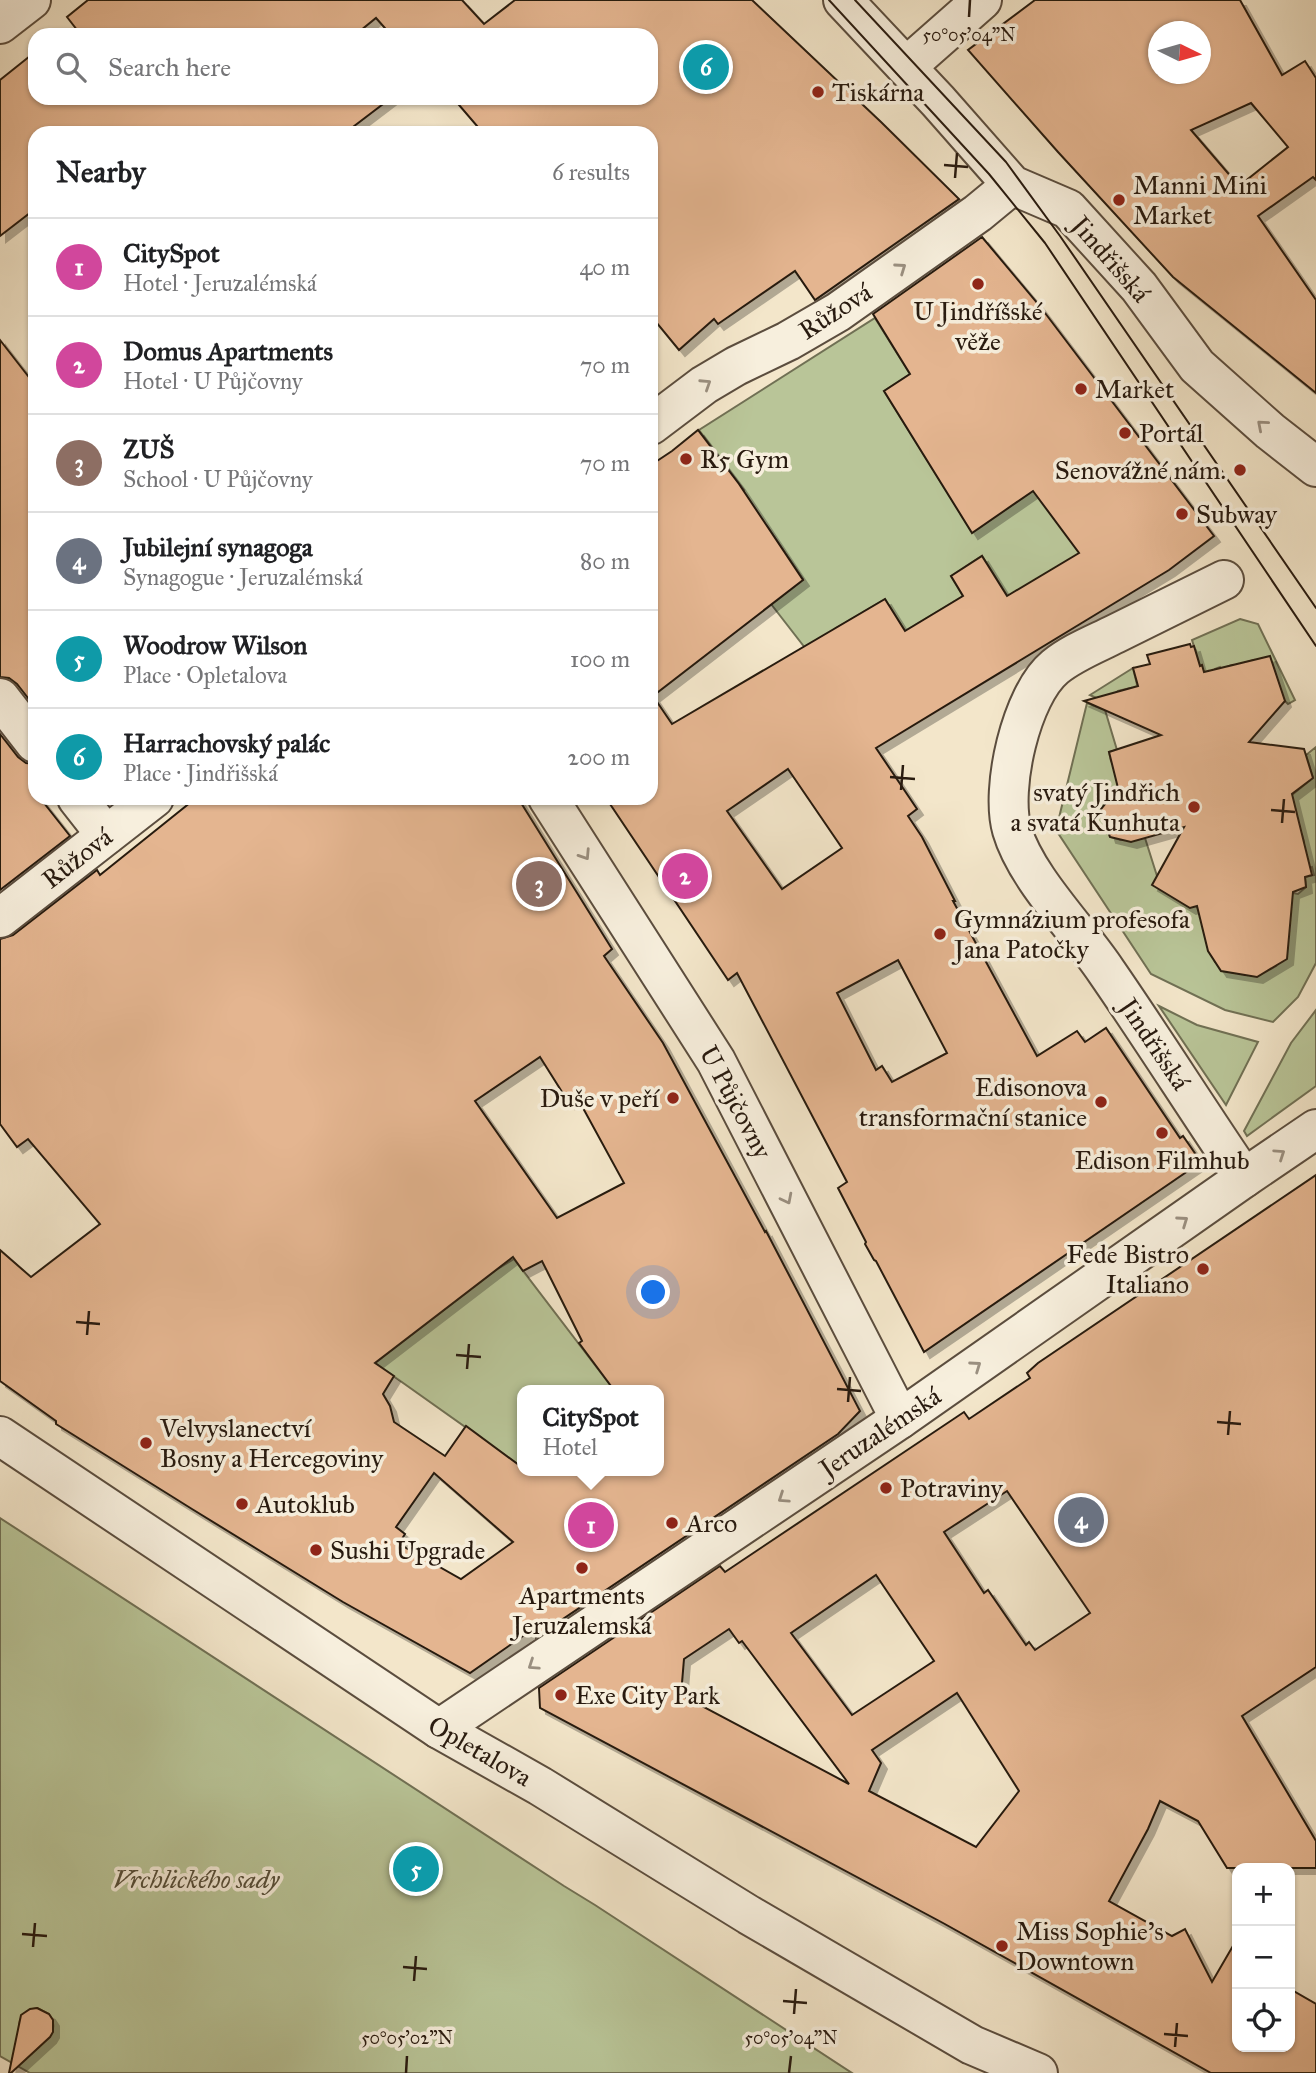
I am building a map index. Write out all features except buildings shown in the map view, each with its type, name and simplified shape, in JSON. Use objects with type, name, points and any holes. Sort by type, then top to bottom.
[{"type":"street","points":[[0,23],[31,0]]},
{"type":"street","name":"Jindřišská","points":[[843,0],[1012,185],[1068,209],[1139,287],[1197,366],[1270,431],[1316,467]]},
{"type":"street","points":[[905,67],[982,0]]},
{"type":"street","name":"Růžová","points":[[658,420],[704,385],[838,312],[978,213],[1012,185]]},
{"type":"street","name":"Jindřišská","points":[[1224,580],[1054,667],[1030,701],[1023,719],[1011,775],[1009,815],[1018,845],[1033,873],[1105,969],[1244,1178]]},
{"type":"street","points":[[0,698],[28,734]]},
{"type":"street","points":[[83,805],[106,835]]},
{"type":"street","name":"Růžová","points":[[0,918],[145,805]]},
{"type":"street","name":"U Půjčovny","points":[[552,805],[716,1061],[900,1419]]},
{"type":"street","name":"Jeruzalémská","points":[[439,1729],[900,1419],[1316,1129]]},
{"type":"street","name":"Opletalova","points":[[0,1436],[439,1729],[540,1786],[749,1915],[972,2045],[1038,2073]]},
{"type":"street","name":"Opletalova","points":[[972,2045],[1002,2073]]},
{"type":"green space","points":[[875,318],[910,374],[884,391],[972,532],[1033,491],[1132,522],[1020,616],[982,556],[951,576],[963,596],[905,631],[885,599],[836,628],[862,669],[823,671],[771,604],[803,579],[767,526],[714,516],[744,490],[699,430]]},
{"type":"green space","points":[[1240,619],[1258,624],[1295,700],[1288,704],[1254,660],[1221,669],[1220,667],[1215,669],[1215,672],[1204,675],[1192,640]]},
{"type":"green space","points":[[1133,668],[1139,693],[1134,694],[1131,688],[1118,691],[1107,703],[1090,695]]},
{"type":"green space","points":[[1087,703],[1105,710],[1117,750],[1109,752],[1111,761],[1130,787],[1115,793],[1101,810],[1110,837],[1121,840],[1145,838],[1157,876],[1197,906],[1215,962],[1245,975],[1267,963],[1271,969],[1276,966],[1271,958],[1288,943],[1288,892],[1298,894],[1306,887],[1305,877],[1314,875],[1312,867],[1302,870],[1296,845],[1304,842],[1281,796],[1293,794],[1313,778],[1306,755],[1316,747],[1316,963],[1298,997],[1273,1022],[1225,1010],[1151,974],[1056,830]]},
{"type":"green space","points":[[1159,1006],[1197,1025],[1258,1042],[1226,1105]]},
{"type":"green space","points":[[1316,1010],[1316,1086],[1247,1136],[1244,1131],[1291,1043]]},
{"type":"green space","points":[[514,1259],[610,1385],[517,1385],[517,1464],[375,1363]]},
{"type":"green space","name":"Vrchlického sady","points":[[0,1518],[852,2073],[30,2073],[0,2056]],"holes":[[[37,2008],[49,2014],[53,2028],[50,2036],[42,2042],[37,2044],[19,2031],[19,2022],[28,2011]]]},
{"type":"tram line","points":[[829,0],[989,174],[1045,243],[1316,646]]},
{"type":"tram line","points":[[855,0],[1006,162],[1060,236],[1316,608]]},
{"type":"place","name":"Harrachovský palác","points":[[706,67]]},
{"type":"place","name":"Tiskárna","points":[[818,92]]},
{"type":"place","name":"Manni Mini Market","points":[[1119,200]]},
{"type":"place","name":"U Jindříšské věže","points":[[978,284]]},
{"type":"place","name":"Market","points":[[1081,389]]},
{"type":"place","name":"Portál","points":[[1125,433]]},
{"type":"place","name":"R5 Gym","points":[[686,459]]},
{"type":"place","name":"Senovážné nám.","points":[[1240,470]]},
{"type":"place","name":"Subway","points":[[1182,514]]},
{"type":"place","name":"svatý Jindřich a svatá Kunhuta","points":[[1194,807]]},
{"type":"place","name":"Domus Apartments","points":[[685,876]]},
{"type":"place","name":"ZUŠ","points":[[539,884]]},
{"type":"place","name":"Gymnázium profesofa Jana Patočky","points":[[940,934]]},
{"type":"place","name":"Duše v peří","points":[[673,1098]]},
{"type":"place","name":"Edisonova transformační stanice","points":[[1101,1102]]},
{"type":"place","name":"Edison Filmhub","points":[[1162,1133]]},
{"type":"place","name":"Fede Bistro Italiano","points":[[1203,1269]]},
{"type":"place","name":"Velvyslanectví Bosny a Hercegoviny","points":[[146,1443]]},
{"type":"place","name":"Potraviny","points":[[886,1488]]},
{"type":"place","name":"Autoklub","points":[[242,1504]]},
{"type":"place","name":"Jubilejní synagoga","points":[[1081,1520]]},
{"type":"place","name":"Arco","points":[[672,1523]]},
{"type":"place","name":"CitySpot","points":[[591,1525]]},
{"type":"place","name":"Sushi Upgrade","points":[[316,1550]]},
{"type":"place","name":"Apartments Jeruzalemská","points":[[582,1568]]},
{"type":"place","name":"Exe City Park","points":[[561,1695]]},
{"type":"place","name":"Woodrow Wilson","points":[[416,1869]]},
{"type":"place","name":"Miss Sophie's Downtown","points":[[1002,1946]]}]
